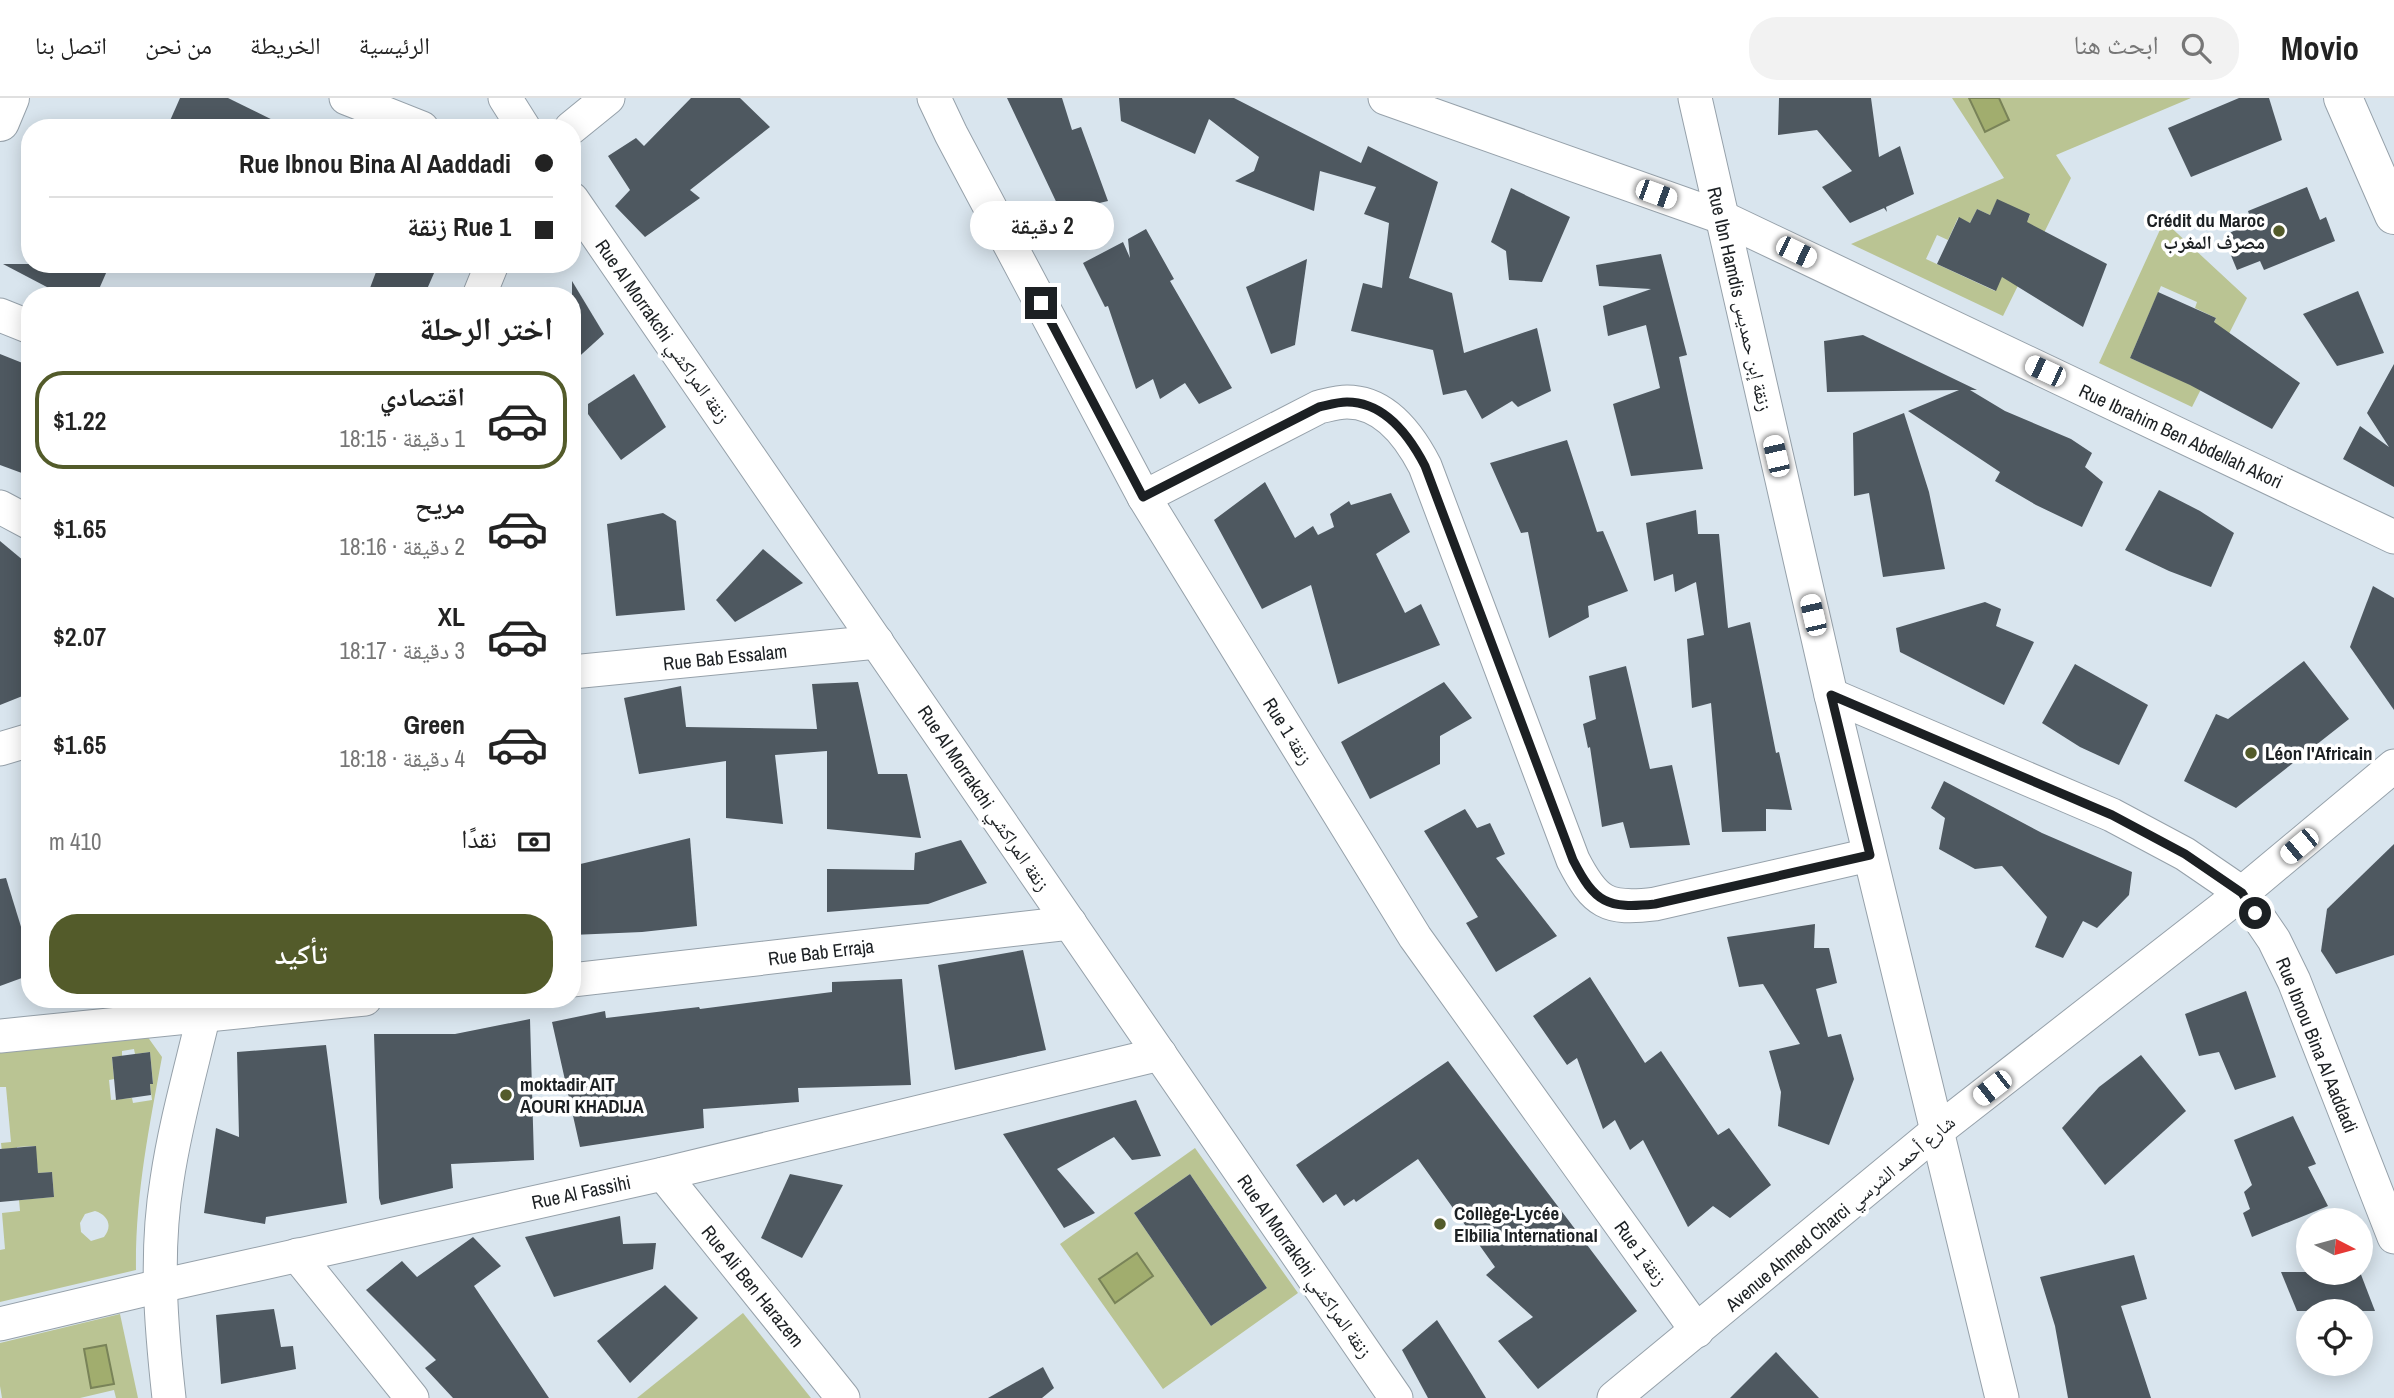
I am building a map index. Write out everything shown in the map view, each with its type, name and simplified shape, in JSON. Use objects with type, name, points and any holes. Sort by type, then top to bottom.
[{"type":"main road","points":[[0,122],[10,98]]},
{"type":"main road","points":[[2343,98],[2394,215]]},
{"type":"street","points":[[346,98],[399,119]]},
{"type":"street","points":[[505,98],[518,119]]},
{"type":"street","points":[[581,120],[608,98]]},
{"type":"street","name":"Rue 1 زنقة","points":[[934,98],[1143,497],[1415,937],[1697,1331]]},
{"type":"street","name":"Rue Ibrahim Ben Abdellah Akori","points":[[1385,98],[1721,217],[2394,537]]},
{"type":"street","name":"Rue Ibn Hamdis زنقة إبن حمديس","points":[[1695,98],[1831,695],[2002,1398]]},
{"type":"street","name":"Rue Al Morrakchi زنقة المراكشي","points":[[581,212],[1396,1398]]},
{"type":"street","points":[[0,315],[21,323]]},
{"type":"street","points":[[1143,497],[1319,407],[1346,401],[1371,405],[1411,438],[1425,466],[1573,860],[1587,886],[1606,903],[1631,906],[1655,904],[1870,855]]},
{"type":"street","points":[[0,507],[21,518]]},
{"type":"street","name":"Rue Bab Essalam","points":[[581,671],[877,642]]},
{"type":"street","name":"Rue Ibnou Bina Al Aaddadi","points":[[1831,695],[2112,815],[2185,854],[2242,893],[2274,940],[2294,981],[2394,1237]]},
{"type":"street","points":[[0,749],[21,743]]},
{"type":"street","name":"Avenue Ahmed Charci شارع أحمد الشرسي","points":[[1615,1398],[1937,1131],[2242,893],[2394,766]]},
{"type":"street","name":"Rue Bab Erraja","points":[[581,979],[1070,923]]},
{"type":"street","points":[[0,1036],[200,1008]]},
{"type":"street","points":[[169,1398],[160,1286],[161,1234],[167,1180],[207,1008]]},
{"type":"street","name":"Rue Al Fassihi","points":[[0,1324],[663,1174],[1160,1054]]},
{"type":"street","name":"Rue Ali Ben Harazem","points":[[663,1174],[843,1398]]},
{"type":"street","points":[[297,1255],[412,1398]]},
{"type":"shaded area","points":[[1952,98],[1969,98],[1985,132],[2009,120],[1999,98],[2191,98],[2056,155],[2071,178],[2003,316],[1851,244],[2004,178]],"holes":[[[1997,200],[2030,215],[1995,291],[1926,259],[1937,235],[1948,240],[1958,218],[1970,223],[1977,209],[1990,215]]]},
{"type":"shaded area","points":[[1969,98],[1999,98],[2009,120],[1985,132]]},
{"type":"shaded area","points":[[2164,221],[2247,298],[2192,407],[2099,363]],"holes":[[[2161,286],[2197,302],[2195,308],[2216,318],[2187,383],[2130,358]]]},
{"type":"shaded area","points":[[147,1036],[162,1057],[140,1189],[136,1270],[0,1302],[0,1250],[5,1249],[2,1213],[20,1211],[19,1200],[54,1197],[52,1172],[38,1173],[35,1146],[17,1147],[18,1161],[3,1162],[1,1143],[11,1142],[6,1087],[0,1087],[0,1051]],"holes":[[[134,1049],[135,1054],[150,1052],[152,1100],[133,1103],[132,1098],[111,1100],[109,1080],[114,1079],[112,1057],[122,1056],[122,1051]],[[95,1211],[106,1218],[109,1225],[104,1237],[91,1241],[81,1232],[80,1223],[85,1214]]]},
{"type":"shaded area","points":[[1195,1148],[1298,1293],[1163,1389],[1060,1244]],"holes":[[[1190,1174],[1267,1288],[1211,1326],[1134,1213]]]},
{"type":"shaded area","points":[[1137,1253],[1153,1276],[1115,1303],[1099,1279]]},
{"type":"shaded area","points":[[743,1313],[811,1398],[637,1398]]},
{"type":"shaded area","points":[[120,1314],[138,1398],[116,1398],[114,1390],[80,1398],[2,1398],[0,1343]]},
{"type":"shaded area","points":[[106,1345],[114,1384],[91,1388],[84,1349]]},
{"type":"building","points":[[180,98],[228,98],[271,119],[171,119]]},
{"type":"building","points":[[691,98],[740,98],[770,127],[690,190],[700,198],[645,237],[615,206],[630,190],[608,156],[636,138],[644,146]]},
{"type":"building","points":[[1007,98],[1062,98],[1072,130],[1081,127],[1108,201],[1061,212]]},
{"type":"building","points":[[1119,98],[1234,98],[1361,163],[1368,146],[1438,182],[1409,278],[1452,293],[1464,353],[1537,328],[1551,391],[1518,407],[1512,401],[1482,419],[1466,390],[1443,395],[1433,350],[1351,331],[1363,283],[1382,288],[1389,223],[1364,214],[1376,187],[1320,171],[1314,211],[1235,181],[1254,171],[1259,157],[1209,119],[1195,154],[1121,121]]},
{"type":"building","points":[[1779,98],[1871,98],[1879,157],[1900,146],[1914,194],[1886,207],[1887,212],[1884,208],[1850,223],[1822,187],[1852,171],[1817,130],[1778,135]]},
{"type":"building","points":[[2239,98],[2269,98],[2282,140],[2191,177],[2168,128]]},
{"type":"building","points":[[2307,187],[2320,220],[2326,217],[2335,241],[2264,270],[2260,261],[2237,270],[2223,236],[2240,228],[2237,222],[2250,217],[2248,211]]},
{"type":"building","points":[[1511,188],[1570,217],[1542,282],[1509,280],[1506,251],[1491,242]]},
{"type":"building","points":[[1997,199],[2030,214],[2027,222],[2107,264],[2083,327],[2002,277],[1996,291],[1937,264],[1959,217],[1970,223],[1977,209],[1990,215]]},
{"type":"building","points":[[1146,229],[1174,279],[1170,281],[1232,388],[1199,404],[1185,383],[1160,399],[1153,379],[1136,389],[1108,306],[1105,307],[1083,263],[1123,242],[1130,258],[1128,239]]},
{"type":"building","points":[[1661,254],[1687,355],[1679,357],[1703,469],[1631,476],[1613,404],[1660,388],[1646,325],[1608,336],[1603,306],[1651,289],[1599,286],[1596,265]]},
{"type":"building","points":[[1307,259],[1295,345],[1271,354],[1246,287]]},
{"type":"building","points":[[3,264],[21,264],[21,273],[106,273],[100,287],[47,287]]},
{"type":"building","points":[[376,273],[434,273],[428,287],[370,287]]},
{"type":"building","points":[[2358,291],[2384,353],[2337,366],[2303,314]]},
{"type":"building","points":[[2158,292],[2216,318],[2214,322],[2300,383],[2272,429],[2190,385],[2130,358]]},
{"type":"building","points":[[581,296],[604,334],[581,355]]},
{"type":"building","points":[[1863,335],[1977,390],[1970,390],[2005,411],[2071,439],[2092,453],[2085,467],[2103,482],[2082,527],[1995,481],[2000,472],[1908,411],[1959,390],[1827,392],[1824,341]]},
{"type":"building","points":[[0,354],[21,362],[21,473],[0,465]]},
{"type":"building","points":[[2394,364],[2394,487],[2343,459],[2360,426],[2389,447],[2367,413]]},
{"type":"building","points":[[634,374],[666,427],[621,460],[588,414],[588,404]]},
{"type":"building","points":[[1904,413],[1929,492],[1945,569],[1883,577],[1869,493],[1854,496],[1853,433]]},
{"type":"building","points":[[1567,440],[1597,532],[1603,531],[1628,591],[1588,606],[1589,617],[1549,638],[1528,532],[1521,533],[1490,463]]},
{"type":"building","points":[[1265,482],[1295,538],[1313,526],[1318,535],[1334,527],[1330,514],[1349,501],[1351,505],[1391,493],[1410,532],[1376,554],[1405,613],[1421,604],[1440,645],[1338,684],[1311,585],[1262,609],[1214,520]]},
{"type":"building","points":[[2159,490],[2200,511],[2234,533],[2211,587],[2125,550]]},
{"type":"building","points":[[1696,510],[1698,534],[1719,534],[1728,628],[1750,622],[1776,753],[1779,752],[1792,810],[1766,809],[1766,831],[1722,832],[1711,703],[1692,708],[1687,639],[1704,635],[1696,582],[1675,592],[1673,574],[1654,581],[1646,523]]},
{"type":"building","points":[[663,513],[676,521],[685,610],[616,616],[607,524]]},
{"type":"building","points":[[0,541],[21,558],[21,697],[0,705]]},
{"type":"building","points":[[763,549],[803,583],[735,622],[716,600]]},
{"type":"building","points":[[2373,586],[2394,598],[2394,710],[2350,647]]},
{"type":"building","points":[[1985,602],[2001,609],[1996,626],[2034,642],[2004,705],[1900,652],[1896,628]]},
{"type":"building","points":[[2304,661],[2349,719],[2236,808],[2184,781],[2216,714],[2228,719]]},
{"type":"building","points":[[2075,664],[2148,705],[2119,765],[2080,747],[2042,723]]},
{"type":"building","points":[[1626,666],[1650,769],[1672,765],[1690,845],[1630,848],[1623,822],[1602,827],[1590,747],[1588,748],[1583,724],[1596,719],[1589,676]]},
{"type":"building","points":[[858,682],[878,774],[907,774],[921,838],[827,829],[827,751],[775,755],[783,824],[726,818],[726,761],[639,774],[624,698],[681,686],[686,727],[817,729],[812,684]]},
{"type":"building","points":[[1444,682],[1472,718],[1440,736],[1440,764],[1370,799],[1341,742]]},
{"type":"building","points":[[1944,781],[2042,833],[2132,872],[2129,895],[2097,928],[2083,921],[2063,958],[2035,947],[2047,917],[2002,866],[1975,869],[1939,849],[1945,818],[1931,808]]},
{"type":"building","points":[[1465,809],[1477,828],[1490,823],[1505,854],[1496,858],[1557,936],[1496,972],[1466,923],[1478,917],[1424,831]]},
{"type":"building","points":[[690,838],[697,926],[581,935],[581,864]]},
{"type":"building","points":[[961,840],[987,883],[928,904],[827,912],[827,869],[914,870],[915,853]]},
{"type":"building","points":[[2394,844],[2394,955],[2336,974],[2321,951],[2327,909]]},
{"type":"building","points":[[6,878],[21,927],[21,978],[0,986],[0,879]]},
{"type":"building","points":[[1815,924],[1814,948],[1829,948],[1837,983],[1816,989],[1828,1037],[1841,1034],[1854,1079],[1829,1145],[1778,1126],[1781,1092],[1769,1051],[1800,1044],[1763,984],[1739,987],[1727,937]]},
{"type":"building","points":[[1023,950],[1046,1050],[955,1070],[938,965]]},
{"type":"building","points":[[1590,977],[1645,1063],[1661,1051],[1718,1135],[1729,1128],[1771,1185],[1730,1218],[1713,1206],[1688,1227],[1643,1140],[1630,1150],[1615,1120],[1603,1129],[1577,1058],[1567,1065],[1533,1016]]},
{"type":"building","points":[[902,979],[911,1085],[798,1088],[799,1102],[703,1109],[704,1128],[580,1147],[552,1022],[605,1011],[606,1018],[832,992],[832,982]]},
{"type":"building","points":[[2246,991],[2276,1077],[2235,1090],[2219,1052],[2199,1056],[2185,1014]]},
{"type":"building","points":[[530,1019],[534,1160],[451,1164],[453,1188],[381,1205],[374,1034],[455,1034]]},
{"type":"building","points":[[326,1045],[347,1203],[266,1217],[265,1224],[204,1213],[216,1128],[239,1137],[237,1052]]},
{"type":"building","points":[[150,1052],[153,1084],[150,1084],[151,1095],[116,1100],[112,1057]]},
{"type":"building","points":[[2141,1055],[2186,1111],[2105,1185],[2062,1128],[2099,1087]]},
{"type":"building","points":[[1448,1061],[1637,1311],[1538,1389],[1498,1341],[1533,1317],[1486,1275],[1495,1267],[1418,1159],[1356,1202],[1354,1199],[1344,1206],[1336,1194],[1323,1203],[1296,1165]]},
{"type":"building","points":[[1136,1100],[1161,1156],[1132,1160],[1114,1137],[1057,1169],[1095,1213],[1064,1228],[1003,1134]]},
{"type":"building","points":[[2293,1116],[2316,1164],[2308,1167],[2328,1206],[2296,1208],[2296,1219],[2252,1237],[2243,1213],[2250,1209],[2244,1192],[2252,1185],[2234,1140]]},
{"type":"building","points":[[36,1146],[38,1173],[52,1172],[54,1197],[0,1202],[0,1149]]},
{"type":"building","points":[[790,1174],[843,1185],[802,1258],[761,1238]]},
{"type":"building","points":[[1190,1174],[1267,1288],[1211,1326],[1134,1213]]},
{"type":"building","points":[[620,1216],[623,1244],[656,1243],[653,1269],[554,1297],[525,1237]]},
{"type":"building","points":[[473,1237],[501,1266],[474,1286],[549,1398],[453,1398],[425,1368],[436,1360],[366,1290],[402,1261],[417,1277]]},
{"type":"building","points":[[2134,1255],[2147,1299],[2121,1306],[2151,1398],[2068,1398],[2055,1326],[2040,1277]]},
{"type":"building","points":[[2281,1272],[2296,1272],[2296,1285],[2365,1285],[2370,1299],[2296,1299],[2296,1309]]},
{"type":"building","points":[[665,1285],[698,1318],[630,1383],[597,1341]]},
{"type":"building","points":[[274,1309],[281,1347],[293,1346],[296,1369],[221,1384],[216,1315]]},
{"type":"building","points":[[1437,1320],[1486,1398],[1428,1398],[1402,1350]]},
{"type":"building","points":[[1776,1352],[1819,1398],[1730,1398]]},
{"type":"building","points":[[1043,1367],[1054,1388],[1042,1398],[988,1398]]},
{"type":"place","name":"Crédit du Maroc مصرف المغرب","points":[[2279,231]]},
{"type":"place","name":"Léon l'Africain","points":[[2251,753]]},
{"type":"place","name":"moktadir AIT AOURI KHADIJA","points":[[506,1095]]},
{"type":"place","name":"Collège-Lycée Elbilia International","points":[[1440,1224]]},
{"type":"route","points":[[1041,303],[1143,497],[1319,407],[1346,401],[1371,405],[1411,438],[1425,466],[1573,860],[1587,886],[1606,903],[1631,906],[1655,904],[1870,855],[1831,695],[2112,815],[2151,835],[2185,854],[2242,893],[2255,913]]}]
